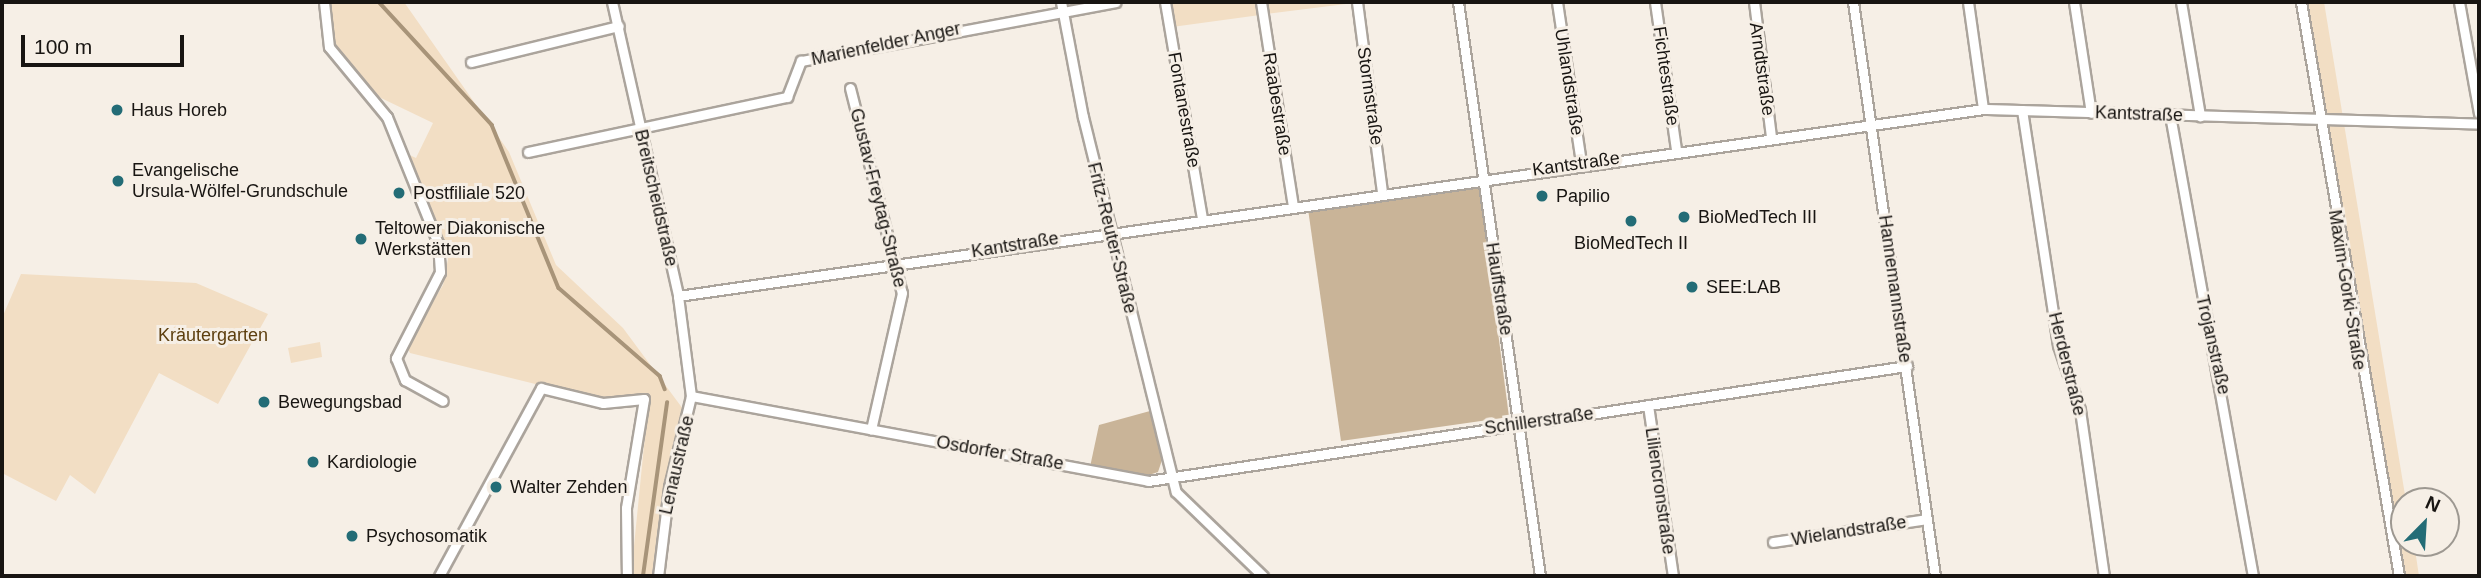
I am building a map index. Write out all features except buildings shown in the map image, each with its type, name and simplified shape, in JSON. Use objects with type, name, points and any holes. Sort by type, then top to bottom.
[{"type":"street","points":[[324,2],[329,47],[387,117],[438,243],[440,272],[396,358],[405,380],[443,401]]},
{"type":"street","name":"Breitscheidstraße","points":[[612,2],[678,296],[691,396]]},
{"type":"street","name":"Marienfelder Anger","points":[[528,152],[787,97],[801,61],[1062,5],[1116,2]]},
{"type":"street","name":"Fontanestraße","points":[[1165,2],[1202,218]]},
{"type":"street","name":"Raabestraße","points":[[1261,2],[1293,206]]},
{"type":"street","name":"Stormstraße","points":[[1357,2],[1382,191]]},
{"type":"street","name":"Hauffstraße","points":[[1458,2],[1540,576]]},
{"type":"street","name":"Uhlandstraße","points":[[1557,2],[1581,163]]},
{"type":"street","name":"Fichtestraße","points":[[1655,2],[1676,150]]},
{"type":"street","name":"Arndtstraße","points":[[1754,2],[1771,136]]},
{"type":"street","name":"Hannemannstraße","points":[[1853,2],[1935,576]]},
{"type":"street","points":[[1968,2],[1983,109]]},
{"type":"street","points":[[2074,2],[2091,113]]},
{"type":"street","points":[[2181,2],[2200,116]]},
{"type":"street","name":"Maxim-Gorki-Straße","points":[[2301,2],[2399,576]]},
{"type":"street","points":[[2459,2],[2479,113]]},
{"type":"street","name":"Fritz-Reuter-Straße","points":[[1062,5],[1111,231],[1170,474]]},
{"type":"street","points":[[471,62],[619,26]]},
{"type":"street","name":"Gustav-Freytag-Straße","points":[[850,88],[891,265],[903,305],[871,430]]},
{"type":"street","name":"Kantstraße","points":[[678,296],[1382,191],[1871,121],[1983,109],[2479,124]]},
{"type":"street","name":"Herderstraße","points":[[2022,110],[2058,345],[2080,410],[2104,576]]},
{"type":"street","name":"Trojanstraße","points":[[2170,115],[2253,576]]},
{"type":"street","name":"Schillerstraße","points":[[1170,474],[1907,366]]},
{"type":"street","points":[[439,576],[541,388],[603,403],[644,399],[626,508],[626,576]]},
{"type":"street","name":"Osdorfer Straße","points":[[691,396],[1148,481],[1170,474]]},
{"type":"street","name":"Lenaustraße","points":[[658,576],[668,487],[691,396]]},
{"type":"street","name":"Liliencronstraße","points":[[1648,405],[1672,576]]},
{"type":"street","points":[[1170,474],[1176,492],[1263,576]]},
{"type":"street","name":"Wielandstraße","points":[[1773,542],[1926,519]]},
{"type":"green space","points":[[328,2],[404,2],[509,152],[556,265],[623,328],[683,409],[664,483],[652,576],[631,576],[649,396],[600,400],[410,353],[406,345],[443,285],[448,259],[403,152],[416,158],[433,123],[381,98],[351,71],[336,49]]},
{"type":"green space","points":[[1168,2],[1258,2],[1260,15],[1172,27]]},
{"type":"green space","points":[[1263,2],[1353,2],[1354,3],[1265,14]]},
{"type":"green space","points":[[2305,2],[2324,2],[2404,487],[2390,487],[2390,519]]},
{"type":"green space","name":"Kräutergarten","points":[[21,274],[196,283],[268,314],[218,404],[159,373],[95,494],[70,475],[56,501],[2,473],[2,318]]},
{"type":"green space","points":[[320,342],[322,357],[291,363],[288,348]]},
{"type":"green space","points":[[2397,557],[2416,557],[2419,576],[2404,576]]},
{"type":"shaded area","points":[[1479,186],[1509,417],[1341,441],[1308,209]]},
{"type":"shaded area","points":[[1150,411],[1162,460],[1158,472],[1143,477],[1090,467],[1099,425]]},
{"type":"waterway","points":[[379,2],[492,125],[559,288],[660,376],[665,389]]},
{"type":"waterway","points":[[643,576],[667,403]]},
{"type":"place","name":"Haus Horeb","points":[[117,110]]},
{"type":"place","name":"Evangelische Ursula-Wölfel-Grundschule","points":[[118,181]]},
{"type":"place","name":"Postfiliale 520","points":[[399,193]]},
{"type":"place","name":"Papilio","points":[[1542,196]]},
{"type":"place","name":"BioMedTech III","points":[[1684,217]]},
{"type":"place","name":"BioMedTech II","points":[[1631,221]]},
{"type":"place","name":"Teltower Diakonische Werkstätten","points":[[361,239]]},
{"type":"place","name":"SEE:LAB","points":[[1692,287]]},
{"type":"place","name":"Bewegungsbad","points":[[264,402]]},
{"type":"place","name":"Kardiologie","points":[[313,462]]},
{"type":"place","name":"Walter Zehden","points":[[496,487]]},
{"type":"place","name":"Psychosomatik","points":[[352,536]]}]
